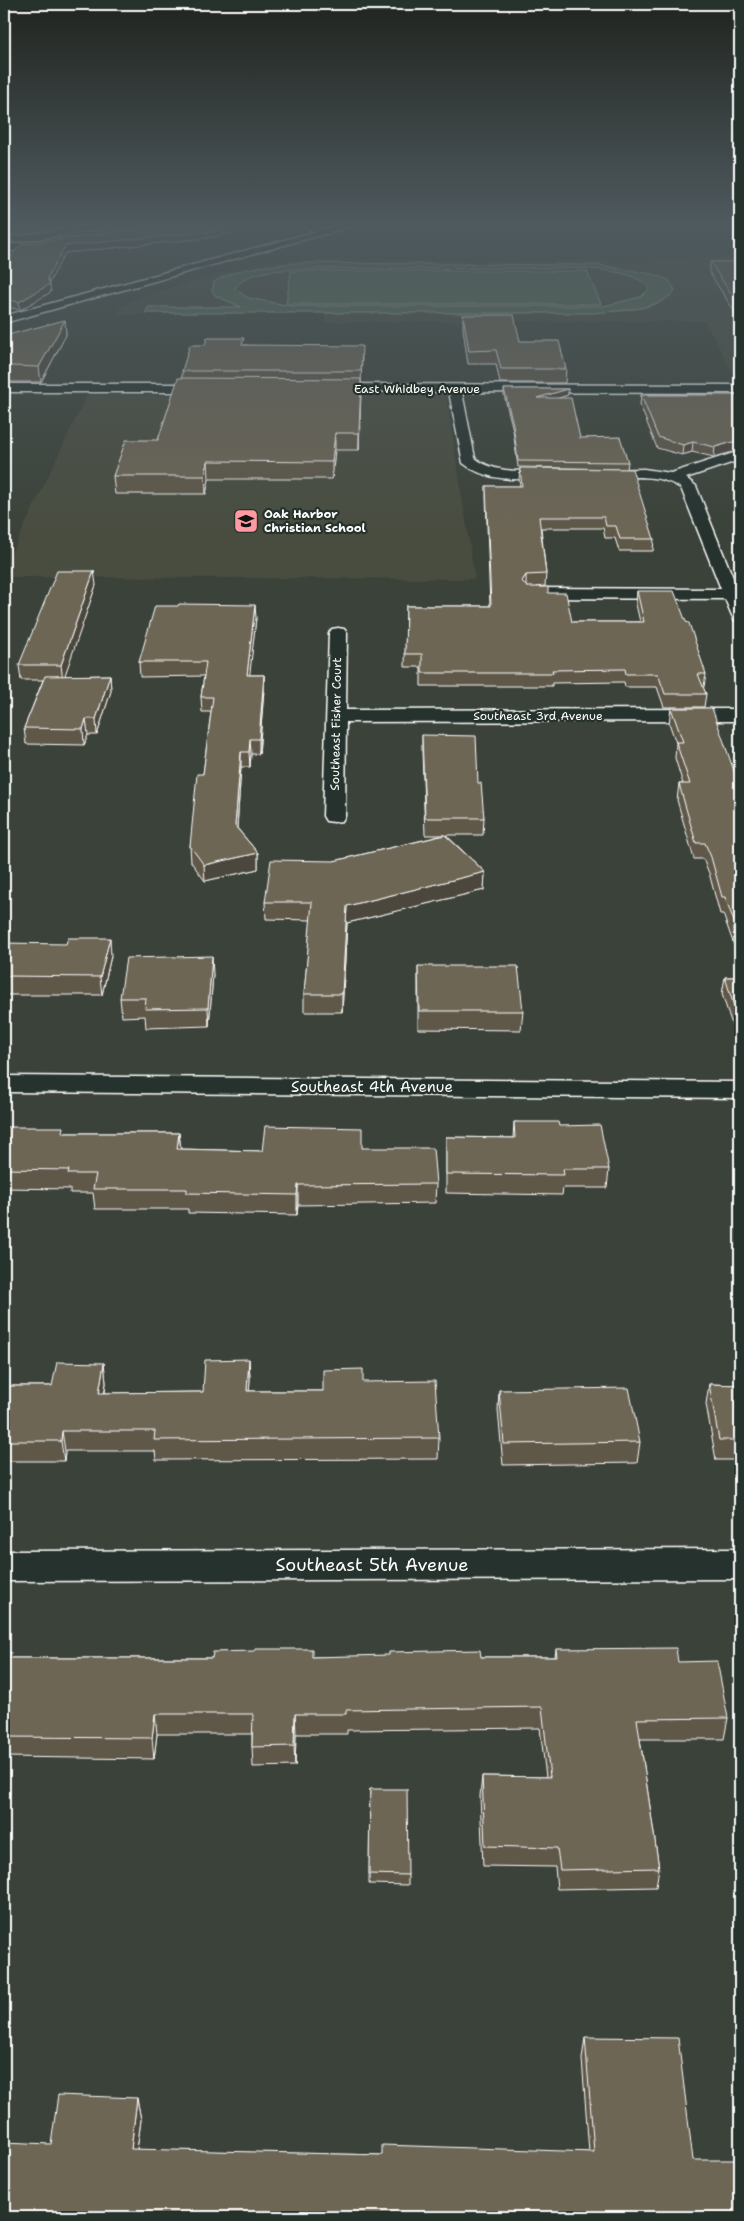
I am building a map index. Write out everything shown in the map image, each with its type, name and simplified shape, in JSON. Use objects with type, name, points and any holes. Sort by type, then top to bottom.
[{"type":"street","points":[[4,388],[224,388]]},
{"type":"street","name":"East Whidbey Avenue","points":[[311,388],[740,389]]},
{"type":"street","points":[[455,389],[468,460],[483,470],[498,472],[641,474],[672,477],[740,455]]},
{"type":"street","points":[[672,477],[688,486],[740,616]]},
{"type":"street","points":[[532,593],[731,594]]},
{"type":"street","name":"Southeast Fisher Court","points":[[334,816],[338,633]]},
{"type":"street","name":"Southeast 3rd Avenue","points":[[336,716],[740,715]]},
{"type":"street","name":"Southeast 4th Avenue","points":[[4,1084],[740,1090]]},
{"type":"street","name":"Southeast 5th Avenue","points":[[4,1566],[740,1564]]},
{"type":"shaded area","points":[[707,326],[740,326],[740,381],[737,381]]},
{"type":"shaded area","name":"Oak Harbor Christian School","points":[[87,395],[446,395],[475,579],[4,577],[4,569]]},
{"type":"building","points":[[43,326],[62,326],[39,367],[4,365],[4,336]]},
{"type":"building","points":[[465,326],[516,326],[520,341],[559,341],[566,369],[501,369],[496,350],[469,351]]},
{"type":"building","points":[[207,338],[244,338],[242,345],[362,346],[361,371],[182,371],[190,345],[205,345]]},
{"type":"building","points":[[178,378],[361,379],[359,433],[335,433],[332,462],[208,461],[205,476],[113,476],[126,440],[158,440]]},
{"type":"building","points":[[504,389],[568,389],[537,398],[571,398],[580,438],[620,437],[628,462],[518,461],[513,424]]},
{"type":"building","points":[[641,395],[740,395],[740,440],[715,447],[693,442],[683,445],[658,437]]},
{"type":"building","points":[[520,468],[632,469],[654,539],[620,539],[616,526],[606,526],[604,517],[539,517],[546,574],[526,575],[522,581],[527,587],[548,587],[548,593],[566,593],[572,622],[644,622],[637,591],[674,591],[686,622],[689,623],[706,674],[698,674],[706,694],[665,694],[658,674],[626,674],[625,669],[552,670],[553,673],[422,673],[422,654],[405,654],[406,606],[491,606],[486,486],[522,486]]},
{"type":"building","points":[[57,571],[94,571],[61,665],[19,665]]},
{"type":"building","points":[[179,604],[255,605],[247,675],[264,675],[259,739],[250,739],[249,752],[241,752],[235,826],[258,853],[204,865],[190,846],[197,774],[203,774],[213,697],[201,697],[206,662],[139,662],[155,606],[178,606]]},
{"type":"building","points":[[110,675],[96,719],[86,719],[83,729],[24,728],[45,676]]},
{"type":"building","points":[[671,708],[712,708],[740,788],[740,938],[725,897],[722,897],[711,857],[705,843],[696,843],[679,784],[690,784],[676,742],[683,742]]},
{"type":"building","points":[[422,735],[476,736],[478,783],[481,783],[484,818],[425,818]]},
{"type":"building","points":[[445,835],[485,872],[347,906],[342,994],[304,994],[312,902],[265,902],[271,860],[334,861]]},
{"type":"building","points":[[68,938],[110,938],[100,977],[4,976],[4,943],[66,944]]},
{"type":"building","points":[[212,956],[208,1008],[145,1009],[146,998],[120,998],[126,958]]},
{"type":"building","points":[[418,966],[518,966],[523,1011],[419,1011]]},
{"type":"building","points":[[725,977],[740,977],[740,1016],[737,1016]]},
{"type":"building","points":[[514,1122],[558,1122],[559,1126],[600,1125],[609,1169],[563,1169],[564,1175],[446,1174],[446,1137],[515,1138]]},
{"type":"building","points":[[265,1126],[362,1128],[362,1148],[433,1148],[436,1184],[298,1185],[297,1195],[187,1193],[187,1189],[93,1189],[96,1174],[68,1174],[69,1170],[4,1169],[4,1127],[63,1127],[62,1133],[179,1133],[177,1149],[262,1151]]},
{"type":"building","points":[[249,1359],[247,1391],[323,1391],[323,1370],[363,1369],[363,1382],[435,1381],[439,1438],[154,1440],[155,1431],[62,1431],[61,1441],[4,1441],[4,1386],[52,1386],[57,1362],[104,1363],[99,1393],[203,1392],[205,1360]]},
{"type":"building","points":[[709,1384],[740,1385],[740,1440],[719,1440]]},
{"type":"building","points":[[629,1388],[640,1442],[504,1444],[499,1390]]},
{"type":"building","points":[[676,1648],[678,1662],[717,1661],[728,1718],[637,1719],[659,1868],[560,1870],[557,1848],[485,1846],[482,1776],[550,1777],[542,1707],[346,1710],[346,1714],[295,1714],[294,1746],[252,1747],[253,1714],[155,1714],[152,1738],[4,1737],[4,1653],[11,1652],[10,1658],[212,1658],[213,1652],[255,1651],[255,1649],[312,1649],[312,1657],[389,1655],[389,1652],[480,1650],[481,1657],[557,1657],[556,1649]]},
{"type":"building","points":[[370,1789],[407,1789],[408,1875],[369,1874]]},
{"type":"building","points":[[585,2037],[678,2038],[693,2160],[740,2160],[740,2217],[4,2217],[4,2142],[51,2144],[58,2095],[137,2098],[131,2149],[382,2155],[382,2145],[594,2152]]},
{"type":"place","name":"Oak Harbor Christian School","points":[[246,521]]}]
